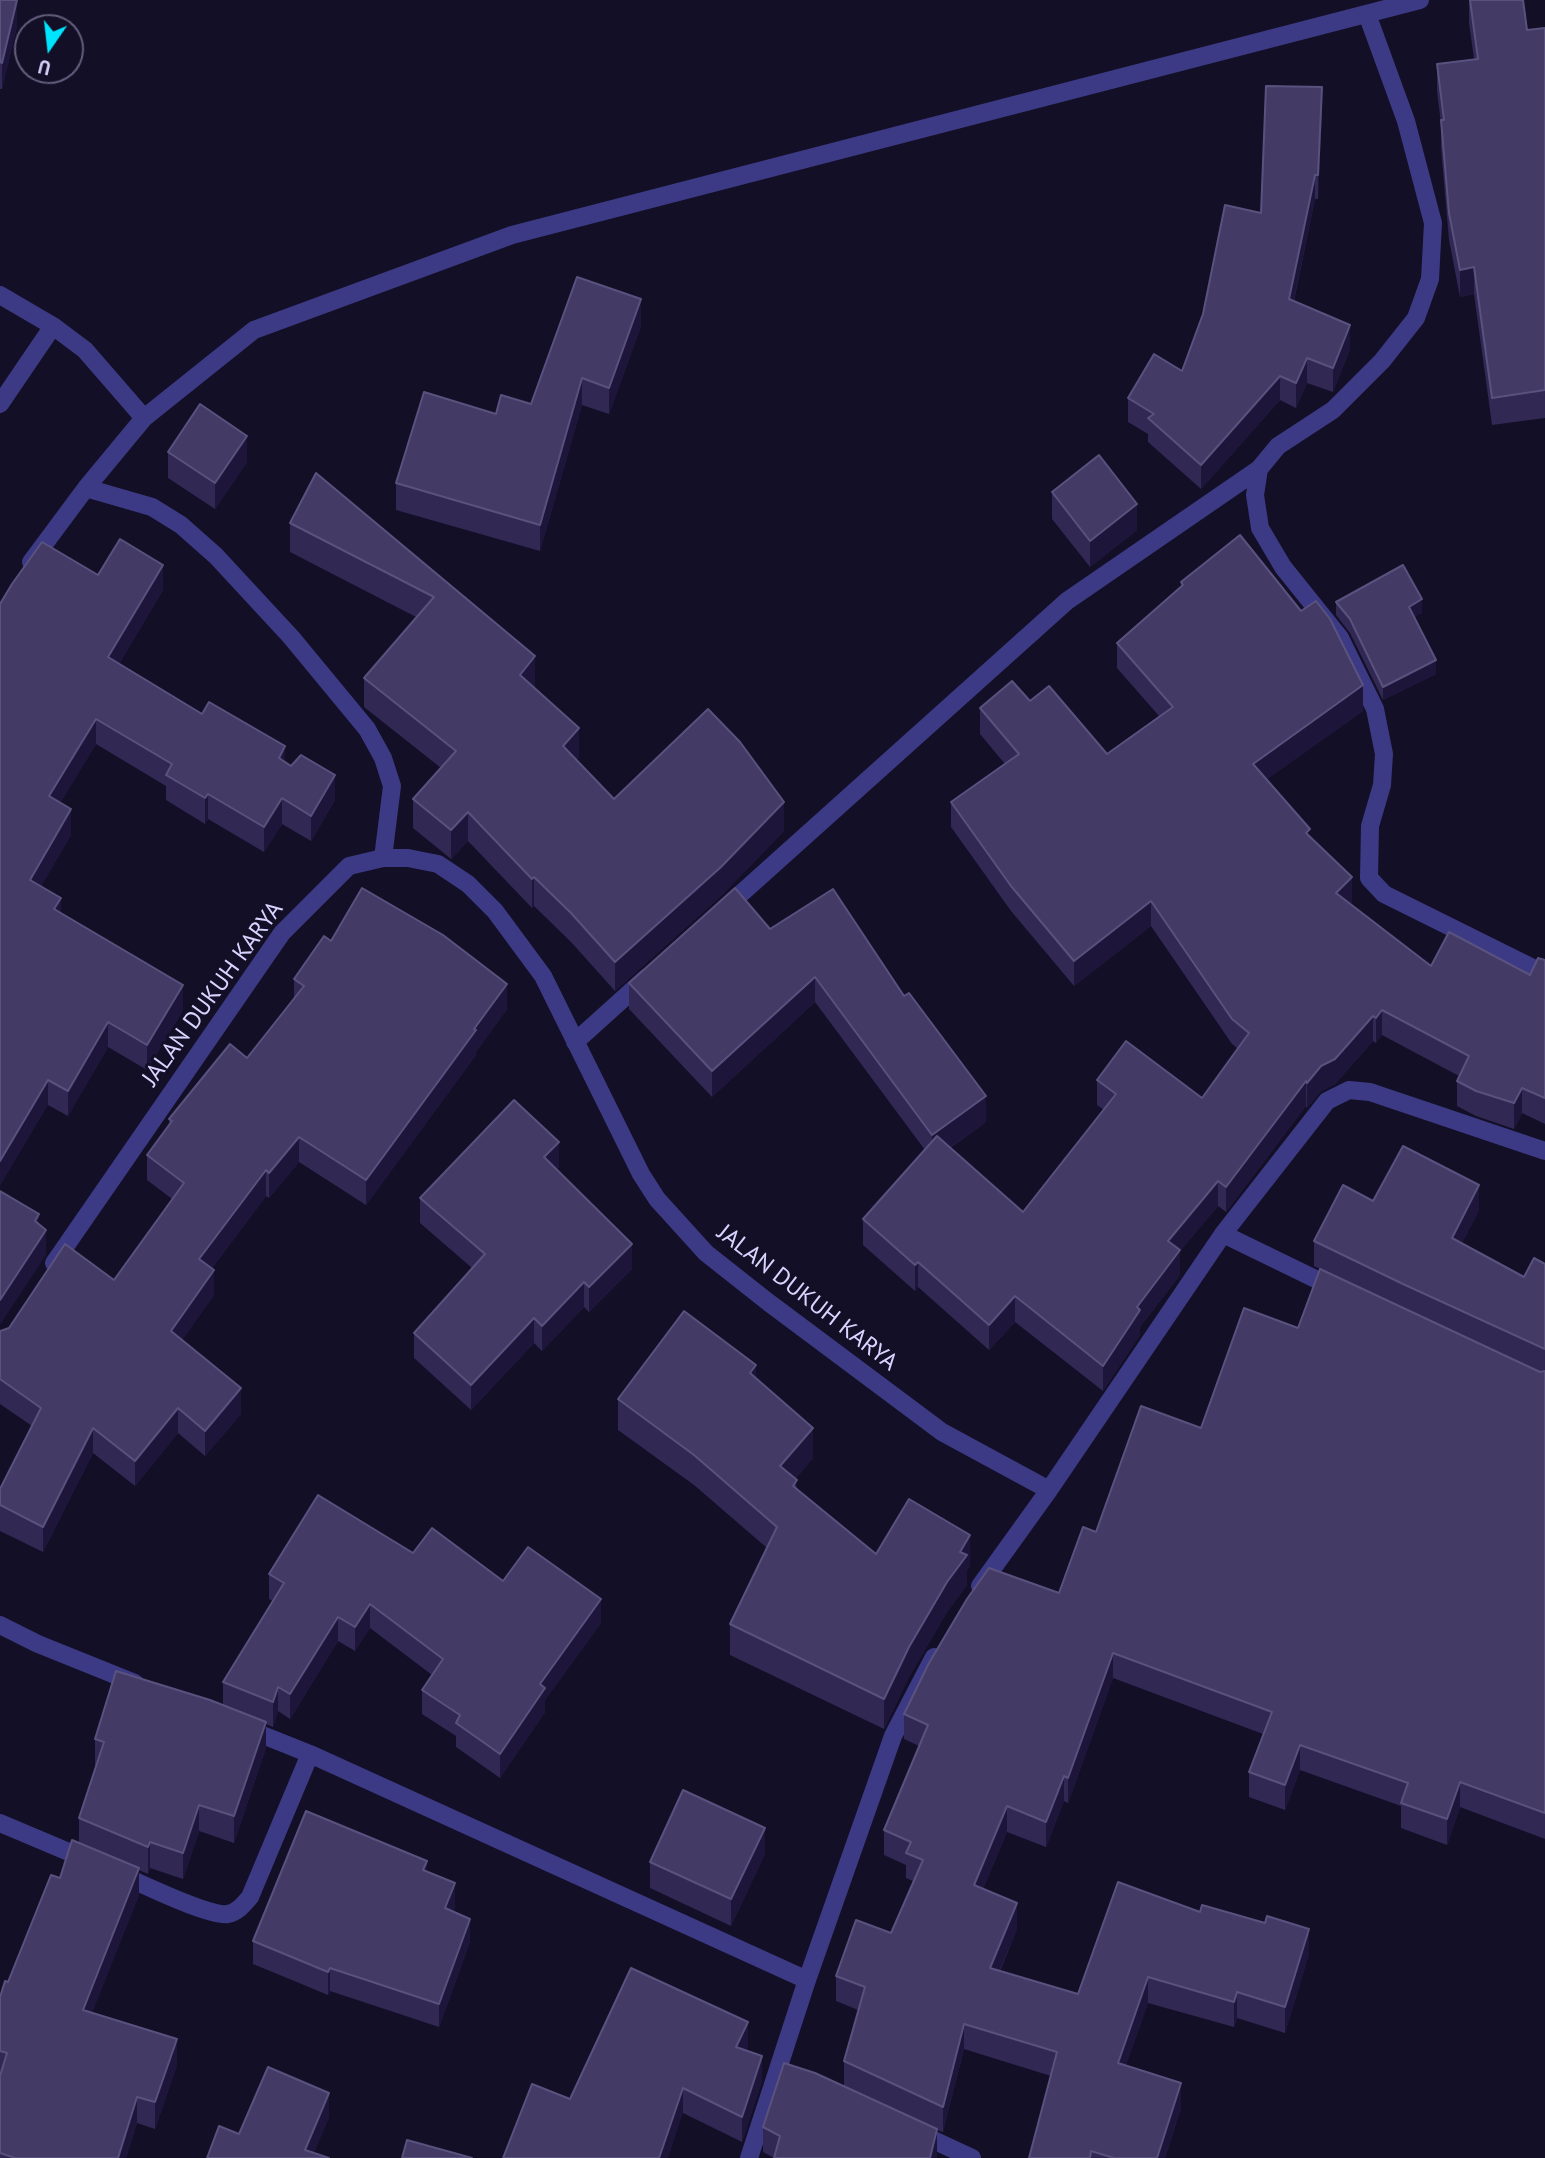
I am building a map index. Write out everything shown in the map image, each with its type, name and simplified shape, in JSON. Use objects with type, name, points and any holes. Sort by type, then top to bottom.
[{"type":"street","points":[[24,573],[86,488],[144,418],[254,330],[512,235],[1420,0]]},
{"type":"street","points":[[709,922],[1067,601],[1259,469],[1278,446],[1333,410],[1382,360],[1416,318],[1430,279],[1433,223],[1406,121],[1367,14]]},
{"type":"street","points":[[0,295],[53,326],[85,350],[144,418]]},
{"type":"street","points":[[0,404],[53,326]]},
{"type":"street","points":[[1259,469],[1255,495],[1260,528],[1283,567],[1340,638],[1375,709],[1384,754],[1382,785],[1370,825],[1369,878],[1384,894],[1545,974]]},
{"type":"street","points":[[86,488],[152,507],[181,525],[216,556],[291,637],[367,729],[383,758],[392,786],[383,858]]},
{"type":"street","name":"JALAN DUKUH KARYA","points":[[44,1279],[95,1201],[282,933],[349,866],[383,858],[408,858],[438,864],[468,884],[495,911],[543,976],[640,1174],[657,1199],[706,1253],[942,1432],[1049,1490]]},
{"type":"street","points":[[575,1042],[658,968]]},
{"type":"street","points":[[972,1597],[1049,1490],[1223,1234],[1327,1101],[1349,1090],[1370,1092],[1545,1151]]},
{"type":"street","points":[[1223,1234],[1348,1295]]},
{"type":"street","points":[[0,1625],[38,1644],[155,1691]]},
{"type":"street","points":[[749,2158],[784,2072],[807,1980],[893,1736],[944,1640]]},
{"type":"street","points":[[232,1723],[310,1754],[807,1980]]},
{"type":"street","points":[[0,1823],[204,1910],[228,1914],[241,1908],[250,1897],[310,1754]]},
{"type":"street","points":[[899,2125],[972,2158]]},
{"type":"building","points":[[0,0],[17,0],[2,63],[0,62]]},
{"type":"building","points":[[1470,0],[1523,0],[1527,30],[1545,28],[1545,390],[1492,398],[1474,267],[1460,270],[1449,213],[1441,120],[1444,120],[1437,64],[1478,59]]},
{"type":"building","points":[[1266,86],[1322,87],[1318,175],[1315,175],[1289,299],[1350,325],[1333,368],[1307,358],[1296,383],[1280,376],[1201,465],[1148,418],[1154,414],[1128,398],[1154,354],[1182,371],[1203,314],[1225,205],[1261,213]]},
{"type":"building","points":[[577,277],[641,299],[609,388],[582,378],[540,525],[396,483],[424,392],[496,414],[501,395],[531,404]]},
{"type":"building","points":[[200,404],[247,436],[215,483],[168,452]]},
{"type":"building","points":[[1099,455],[1137,504],[1090,541],[1052,492]]},
{"type":"building","points":[[316,473],[535,656],[520,675],[579,728],[563,746],[614,799],[708,709],[740,742],[784,802],[721,867],[615,962],[571,913],[534,877],[532,879],[468,812],[451,830],[413,799],[456,751],[364,678],[434,597],[290,523]]},
{"type":"building","points":[[1240,535],[1301,611],[1316,601],[1330,619],[1363,685],[1253,764],[1310,829],[1306,833],[1352,877],[1336,893],[1431,966],[1449,932],[1530,975],[1538,958],[1545,960],[1545,1098],[1522,1088],[1514,1103],[1476,1091],[1457,1081],[1469,1056],[1382,1010],[1376,1018],[1373,1016],[1335,1059],[1321,1066],[1307,1083],[1306,1081],[1226,1187],[1218,1181],[1168,1241],[1180,1250],[1137,1307],[1140,1310],[1103,1366],[1015,1296],[989,1325],[918,1262],[915,1265],[863,1219],[937,1136],[1023,1212],[1116,1094],[1097,1080],[1126,1041],[1202,1098],[1249,1033],[1232,1019],[1151,901],[1074,961],[1011,886],[951,802],[1019,754],[980,708],[1012,681],[1030,701],[1049,686],[1107,754],[1173,707],[1117,643],[1183,585],[1181,582]]},
{"type":"building","points":[[120,539],[163,565],[108,657],[202,714],[209,702],[285,746],[279,758],[291,766],[301,755],[335,775],[311,816],[282,798],[264,827],[208,794],[205,798],[166,775],[172,764],[96,719],[49,796],[71,809],[30,880],[61,898],[54,909],[183,985],[147,1045],[108,1022],[68,1091],[48,1080],[0,1161],[0,604],[42,542],[98,575]]},
{"type":"building","points":[[1403,565],[1422,599],[1409,607],[1436,660],[1383,687],[1350,619],[1336,602]]},
{"type":"building","points":[[362,888],[443,935],[507,984],[366,1180],[299,1137],[269,1173],[266,1170],[199,1259],[214,1270],[171,1331],[241,1388],[205,1431],[178,1408],[135,1461],[93,1428],[43,1527],[0,1505],[0,1489],[41,1408],[0,1379],[0,1331],[9,1328],[65,1244],[114,1280],[184,1183],[147,1155],[172,1121],[169,1119],[230,1044],[247,1058],[304,986],[294,979],[324,936],[331,941]]},
{"type":"building","points":[[735,888],[770,929],[833,889],[904,996],[909,993],[986,1096],[932,1135],[815,977],[712,1071],[629,983]]},
{"type":"building","points":[[514,1100],[559,1142],[544,1157],[632,1244],[589,1287],[584,1282],[542,1326],[534,1318],[471,1385],[414,1333],[485,1254],[420,1198]]},
{"type":"building","points":[[1403,1146],[1479,1185],[1452,1238],[1524,1277],[1534,1258],[1545,1264],[1545,1349],[1314,1241],[1343,1185],[1373,1201]]},
{"type":"building","points":[[0,1191],[39,1214],[35,1221],[46,1230],[0,1300]]},
{"type":"building","points":[[1320,1269],[1540,1372],[1545,1371],[1545,1813],[1460,1782],[1447,1819],[1401,1803],[1408,1783],[1300,1745],[1285,1785],[1249,1772],[1272,1712],[1113,1653],[1068,1778],[1064,1776],[1046,1822],[1007,1806],[974,1885],[1017,1903],[990,1968],[1078,1994],[1118,1882],[1200,1912],[1202,1905],[1265,1923],[1267,1916],[1309,1929],[1285,2007],[1237,1992],[1234,2002],[1148,1977],[1118,2063],[1181,2083],[1157,2158],[1114,2158],[1091,2151],[1090,2158],[1029,2158],[1057,2052],[964,2024],[943,2107],[844,2061],[865,1987],[836,1976],[856,1920],[891,1933],[923,1860],[906,1853],[911,1842],[884,1830],[928,1725],[904,1714],[929,1663],[989,1568],[1059,1593],[1083,1527],[1096,1532],[1141,1406],[1201,1428],[1244,1308],[1298,1328]]},
{"type":"building","points":[[684,1311],[756,1365],[750,1373],[813,1428],[780,1466],[797,1480],[793,1486],[876,1554],[909,1499],[970,1535],[960,1552],[967,1555],[947,1582],[909,1647],[884,1699],[730,1624],[777,1527],[694,1455],[618,1399]]},
{"type":"building","points":[[318,1495],[413,1553],[432,1528],[503,1581],[528,1547],[601,1599],[540,1684],[545,1688],[500,1754],[456,1723],[460,1715],[422,1690],[443,1659],[370,1604],[355,1627],[338,1617],[290,1694],[278,1687],[273,1702],[223,1682],[284,1583],[269,1574]]},
{"type":"building","points":[[116,1671],[210,1700],[266,1722],[234,1816],[199,1805],[183,1853],[150,1842],[148,1847],[79,1818],[104,1742],[95,1739]]},
{"type":"building","points":[[683,1790],[765,1828],[731,1899],[650,1862]]},
{"type":"building","points":[[306,1811],[427,1861],[423,1870],[455,1883],[445,1908],[470,1919],[439,2004],[330,1968],[328,1972],[253,1941]]},
{"type":"building","points":[[72,1840],[139,1868],[83,2010],[177,2039],[155,2102],[137,2097],[118,2158],[15,2158],[0,2153],[0,2076],[7,2053],[0,2051],[0,1997],[51,1875],[60,1878]]},
{"type":"building","points":[[631,1968],[748,2022],[736,2047],[762,2056],[742,2117],[683,2088],[659,2158],[503,2158],[532,2084],[570,2099]]},
{"type":"building","points":[[784,2063],[815,2073],[937,2129],[930,2158],[774,2158],[780,2136],[763,2127]]},
{"type":"building","points":[[268,2067],[329,2093],[305,2150],[329,2158],[207,2158],[219,2126],[239,2134]]},
{"type":"building","points":[[407,2140],[472,2158],[402,2158]]}]
